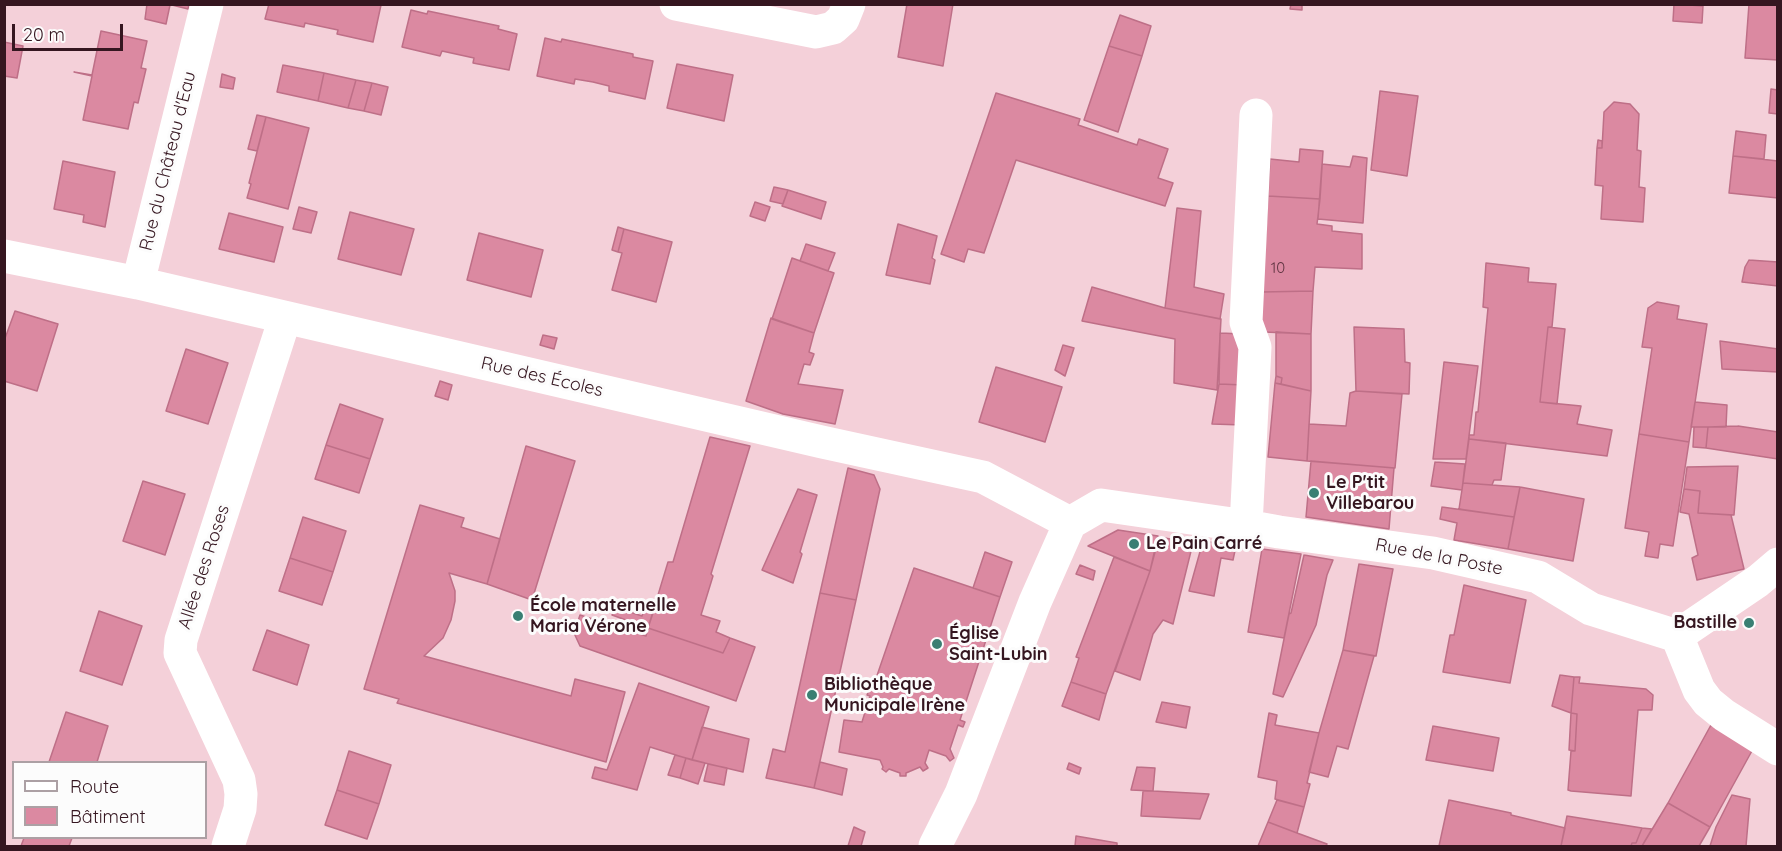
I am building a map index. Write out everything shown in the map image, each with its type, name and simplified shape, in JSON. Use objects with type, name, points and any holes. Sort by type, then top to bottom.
[{"type":"street","name":"Rue du Château d'Eau","points":[[138,284],[207,4]]},
{"type":"street","points":[[676,4],[816,32],[833,28],[843,19],[849,4]]},
{"type":"street","points":[[1246,526],[1255,347],[1246,322],[1256,115]]},
{"type":"street","name":"Rue des Écoles","points":[[4,256],[138,284],[983,477],[1070,523]]},
{"type":"street","name":"Allée des Roses","points":[[228,846],[240,809],[239,780],[180,653],[181,640],[285,318]]},
{"type":"street","name":"Rue de la Poste","points":[[1070,523],[1101,505],[1433,553],[1538,577],[1591,609],[1677,636]]},
{"type":"street","points":[[935,846],[961,794],[1035,602],[1070,523]]},
{"type":"street","points":[[1778,564],[1758,581],[1677,636],[1699,690],[1708,702],[1724,715],[1778,749]]},
{"type":"building","points":[[147,4],[170,5],[166,24],[145,19]]},
{"type":"building","points":[[168,4],[189,4],[188,9]]},
{"type":"building","points":[[269,4],[381,5],[373,42],[337,34],[338,30],[305,23],[304,27],[265,19]]},
{"type":"building","points":[[907,4],[953,4],[943,66],[898,57]]},
{"type":"building","points":[[1291,4],[1302,4],[1302,10],[1290,9]]},
{"type":"building","points":[[1674,4],[1703,6],[1702,23],[1673,21]]},
{"type":"building","points":[[1749,4],[1778,4],[1778,60],[1745,58]]},
{"type":"building","points":[[411,10],[427,14],[428,11],[499,26],[498,29],[517,34],[509,70],[473,63],[474,58],[442,51],[440,56],[402,47]]},
{"type":"building","points":[[1120,15],[1151,26],[1142,56],[1109,46]]},
{"type":"building","points":[[101,31],[147,41],[141,68],[146,69],[138,103],[134,102],[128,129],[83,120],[92,76],[74,72],[92,75]]},
{"type":"building","points":[[545,38],[561,42],[562,39],[633,54],[633,57],[653,61],[645,99],[609,91],[609,86],[593,82],[575,79],[574,84],[537,76]]},
{"type":"building","points":[[4,42],[23,46],[17,78],[4,76]]},
{"type":"building","points":[[1109,46],[1142,56],[1118,132],[1084,120]]},
{"type":"building","points":[[677,64],[733,75],[724,121],[667,108]]},
{"type":"building","points":[[283,65],[324,73],[318,101],[277,92]]},
{"type":"building","points":[[324,73],[356,80],[348,108],[318,101]]},
{"type":"building","points":[[222,74],[235,78],[233,89],[220,87]]},
{"type":"building","points":[[356,80],[372,83],[364,111],[348,108]]},
{"type":"building","points":[[372,83],[388,87],[381,115],[364,111]]},
{"type":"building","points":[[1771,89],[1778,90],[1778,114],[1769,113]]},
{"type":"building","points":[[1380,91],[1418,96],[1407,176],[1371,170]]},
{"type":"building","points":[[996,93],[1080,119],[1078,125],[1137,145],[1139,139],[1168,149],[1158,178],[1173,183],[1165,206],[1016,160],[984,253],[968,249],[964,262],[941,254]]},
{"type":"building","points":[[1614,102],[1630,104],[1639,114],[1637,150],[1641,151],[1639,187],[1645,188],[1643,222],[1601,219],[1603,186],[1595,185],[1597,148],[1602,148],[1604,112]]},
{"type":"building","points":[[257,115],[266,117],[257,151],[248,149]]},
{"type":"building","points":[[266,117],[309,128],[288,209],[247,198]]},
{"type":"building","points":[[1736,131],[1766,135],[1764,159],[1733,156]]},
{"type":"building","points":[[1598,140],[1602,141],[1602,148],[1597,148]]},
{"type":"building","points":[[1300,149],[1323,151],[1320,199],[1268,196],[1270,159],[1299,162]]},
{"type":"building","points":[[1353,156],[1367,158],[1363,223],[1318,219],[1322,164],[1350,167]]},
{"type":"building","points":[[1733,156],[1778,161],[1778,198],[1729,193]]},
{"type":"building","points":[[63,161],[115,172],[105,227],[83,222],[84,215],[54,209]]},
{"type":"building","points":[[774,187],[788,190],[783,204],[770,201]]},
{"type":"building","points":[[788,190],[826,202],[821,219],[782,206]]},
{"type":"building","points":[[1268,196],[1320,199],[1317,224],[1332,226],[1332,231],[1362,234],[1362,269],[1315,267],[1313,291],[1262,292]]},
{"type":"building","points":[[755,202],[770,207],[765,221],[750,216]]},
{"type":"building","points":[[299,207],[317,212],[311,233],[293,229]]},
{"type":"building","points":[[1177,208],[1201,211],[1194,287],[1224,294],[1220,319],[1165,308]]},
{"type":"building","points":[[350,212],[414,229],[401,275],[338,259]]},
{"type":"building","points":[[229,213],[283,227],[274,262],[219,249]]},
{"type":"building","points":[[898,224],[937,236],[930,284],[886,275]]},
{"type":"building","points":[[618,227],[624,229],[618,252],[612,250]]},
{"type":"building","points":[[624,229],[672,242],[656,302],[612,290],[622,253],[618,252]]},
{"type":"building","points":[[479,233],[543,250],[531,297],[467,280]]},
{"type":"building","points":[[806,244],[835,253],[828,271],[800,261]]},
{"type":"building","points":[[792,258],[834,273],[814,333],[772,319]]},
{"type":"building","points":[[1749,260],[1778,262],[1778,286],[1742,282]]},
{"type":"building","points":[[1486,263],[1529,268],[1528,282],[1556,284],[1552,327],[1548,327],[1540,402],[1581,406],[1577,424],[1612,430],[1607,456],[1469,439],[1469,435],[1474,435],[1476,412],[1478,412],[1488,308],[1483,307]]},
{"type":"building","points":[[1092,287],[1165,308],[1221,319],[1217,390],[1174,383],[1175,339],[1082,321]]},
{"type":"building","points":[[1313,291],[1311,334],[1259,330],[1262,292]]},
{"type":"building","points":[[1657,302],[1679,306],[1677,319],[1707,324],[1689,442],[1639,434],[1652,348],[1642,347],[1648,308]]},
{"type":"building","points":[[15,311],[58,324],[37,391],[4,381],[4,341]]},
{"type":"building","points":[[771,318],[814,333],[809,352],[814,354],[810,365],[804,364],[798,384],[843,390],[835,424],[783,414],[746,401]]},
{"type":"building","points":[[1354,327],[1404,329],[1405,362],[1410,363],[1409,394],[1356,391]]},
{"type":"building","points":[[1548,327],[1565,329],[1557,404],[1540,402]]},
{"type":"building","points":[[1276,332],[1311,334],[1311,391],[1281,384],[1282,378],[1276,376]]},
{"type":"building","points":[[1220,333],[1243,334],[1244,385],[1219,384]]},
{"type":"building","points":[[543,335],[557,338],[554,349],[540,345]]},
{"type":"building","points":[[1720,341],[1778,349],[1778,372],[1722,369]]},
{"type":"building","points":[[1063,345],[1074,348],[1065,376],[1055,370]]},
{"type":"building","points":[[186,349],[228,363],[208,424],[166,411]]},
{"type":"building","points":[[1444,362],[1478,366],[1466,459],[1433,459]]},
{"type":"building","points":[[996,367],[1062,387],[1045,442],[979,422]]},
{"type":"building","points":[[1276,376],[1282,378],[1281,384],[1275,383]]},
{"type":"building","points":[[440,381],[452,385],[448,400],[435,396]]},
{"type":"building","points":[[1275,383],[1311,391],[1307,461],[1268,457]]},
{"type":"building","points":[[1219,384],[1244,385],[1243,425],[1212,424]]},
{"type":"building","points":[[1356,391],[1402,394],[1395,468],[1307,461],[1309,424],[1346,426],[1350,393]]},
{"type":"building","points":[[1695,402],[1727,405],[1726,427],[1691,427]]},
{"type":"building","points":[[340,404],[383,419],[370,459],[326,445]]},
{"type":"building","points":[[1738,426],[1778,432],[1778,459],[1706,448],[1708,427]]},
{"type":"building","points":[[1694,427],[1708,427],[1706,448],[1693,447]]},
{"type":"building","points":[[1639,434],[1689,442],[1673,546],[1660,544],[1658,558],[1645,556],[1649,532],[1625,528]]},
{"type":"building","points":[[710,437],[750,446],[711,574],[713,576],[701,615],[720,621],[716,632],[730,638],[723,653],[648,628],[668,562],[673,562]]},
{"type":"building","points":[[1469,439],[1506,443],[1501,480],[1494,480],[1492,485],[1463,483]]},
{"type":"building","points":[[326,445],[370,459],[359,493],[315,479]]},
{"type":"building","points":[[526,446],[575,461],[532,600],[487,584]]},
{"type":"building","points":[[1311,461],[1394,468],[1389,529],[1306,517]]},
{"type":"building","points":[[1435,462],[1465,464],[1462,490],[1431,486]]},
{"type":"building","points":[[1738,466],[1734,515],[1698,513],[1700,491],[1684,489],[1687,467]]},
{"type":"building","points":[[848,468],[874,475],[880,489],[856,600],[820,593]]},
{"type":"building","points":[[143,481],[185,494],[165,555],[123,541]]},
{"type":"building","points":[[1463,483],[1520,487],[1514,517],[1459,509]]},
{"type":"building","points":[[1520,487],[1584,499],[1573,561],[1508,549]]},
{"type":"building","points":[[798,489],[817,495],[793,583],[762,570]]},
{"type":"building","points":[[1684,489],[1700,491],[1698,513],[1731,515],[1744,569],[1697,580],[1692,558],[1698,555],[1689,514],[1680,512]]},
{"type":"building","points":[[420,505],[464,518],[461,527],[500,539],[487,584],[449,573],[455,591],[451,620],[443,638],[424,656],[571,696],[575,679],[625,692],[606,762],[397,703],[399,699],[364,689]]},
{"type":"building","points":[[1442,507],[1514,517],[1508,549],[1454,540],[1457,523],[1440,519]]},
{"type":"building","points":[[303,517],[346,531],[333,572],[290,558]]},
{"type":"building","points":[[1118,530],[1158,536],[1150,571],[1088,546]]},
{"type":"building","points":[[1159,537],[1193,543],[1173,624],[1163,620],[1153,634],[1140,680],[1115,671],[1150,571]]},
{"type":"building","points":[[1203,541],[1236,546],[1233,560],[1221,558],[1214,596],[1189,591]]},
{"type":"building","points":[[1262,549],[1301,554],[1284,638],[1248,632]]},
{"type":"building","points":[[985,552],[1012,562],[1000,597],[973,588]]},
{"type":"building","points":[[1304,555],[1333,560],[1327,575],[1316,625],[1283,697],[1273,694]]},
{"type":"building","points":[[1114,557],[1150,571],[1106,694],[1071,682],[1079,658],[1076,657]]},
{"type":"building","points":[[290,558],[333,572],[322,605],[279,591]]},
{"type":"building","points":[[1359,564],[1393,569],[1376,656],[1343,650]]},
{"type":"building","points":[[1080,565],[1095,571],[1093,580],[1076,574]]},
{"type":"building","name":"Église Saint-Lubin","points":[[914,568],[1000,597],[960,720],[965,722],[963,727],[958,725],[950,749],[954,758],[950,761],[946,756],[929,750],[925,763],[928,768],[923,771],[920,767],[906,773],[906,776],[900,776],[900,773],[889,769],[886,772],[882,769],[880,760],[839,752],[844,720],[862,722],[870,696],[867,695],[869,690],[872,690]]},
{"type":"building","points":[[1464,585],[1526,600],[1510,683],[1443,672],[1450,635],[1454,635]]},
{"type":"building","points":[[820,593],[856,600],[814,788],[766,778],[773,749],[785,752]]},
{"type":"building","points":[[615,607],[642,616],[644,610],[653,613],[648,628],[612,615]]},
{"type":"building","points":[[99,611],[142,626],[122,685],[80,671]]},
{"type":"building","points":[[580,615],[646,636],[648,628],[723,653],[730,638],[755,647],[736,701],[580,646],[574,633]]},
{"type":"building","points":[[267,630],[309,645],[297,685],[253,670]]},
{"type":"building","points":[[1343,650],[1374,656],[1348,749],[1337,746],[1328,777],[1309,772]]},
{"type":"building","points":[[1560,675],[1574,677],[1571,713],[1552,706]]},
{"type":"building","points":[[1574,677],[1580,677],[1579,683],[1646,689],[1653,695],[1652,710],[1638,710],[1631,796],[1568,790],[1571,751],[1575,751],[1577,714],[1571,713]]},
{"type":"building","points":[[1071,682],[1106,694],[1099,720],[1062,706]]},
{"type":"building","points":[[639,683],[709,707],[692,760],[650,747],[637,790],[592,778],[595,767],[607,770]]},
{"type":"building","points":[[1162,702],[1190,707],[1186,728],[1156,722]]},
{"type":"building","points":[[66,712],[108,726],[97,761],[49,761]]},
{"type":"building","points":[[1269,713],[1277,715],[1275,725],[1319,733],[1307,783],[1310,784],[1304,807],[1275,799],[1277,781],[1258,777]]},
{"type":"building","points":[[1571,713],[1577,714],[1575,751],[1569,750]]},
{"type":"building","points":[[1711,725],[1753,749],[1710,827],[1668,803]]},
{"type":"building","points":[[1433,726],[1499,738],[1493,771],[1426,760]]},
{"type":"building","points":[[702,727],[749,739],[743,772],[692,760]]},
{"type":"building","points":[[349,751],[391,765],[379,804],[337,790]]},
{"type":"building","points":[[675,755],[686,758],[680,778],[668,775]]},
{"type":"building","points":[[686,758],[705,763],[698,784],[680,778]]},
{"type":"building","points":[[820,762],[847,769],[842,795],[814,788]]},
{"type":"building","points":[[1069,763],[1081,768],[1079,774],[1067,769]]},
{"type":"building","points":[[708,764],[727,768],[724,785],[704,781]]},
{"type":"building","points":[[1137,767],[1155,768],[1153,791],[1131,790]]},
{"type":"building","points":[[337,790],[379,804],[367,839],[325,825]]},
{"type":"building","points":[[1143,791],[1209,794],[1200,819],[1141,816]]},
{"type":"building","points":[[1732,795],[1750,799],[1746,846],[1710,846],[1716,827]]},
{"type":"building","points":[[1277,800],[1304,807],[1297,833],[1268,822]]},
{"type":"building","points":[[1449,800],[1511,813],[1511,815],[1565,828],[1561,846],[1439,846]]},
{"type":"building","points":[[1668,803],[1710,827],[1699,846],[1642,846]]},
{"type":"building","points":[[1567,816],[1642,828],[1636,843],[1632,843],[1631,846],[1561,846]]},
{"type":"building","points":[[1268,822],[1327,844],[1326,846],[1258,846]]},
{"type":"building","points":[[854,827],[865,832],[861,846],[848,846]]},
{"type":"building","points":[[1642,828],[1652,829],[1642,846],[1631,846],[1632,843],[1636,843]]},
{"type":"building","points":[[1076,836],[1117,843],[1117,846],[1075,846]]},
{"type":"building","points":[[24,839],[72,839],[69,846],[21,846]]},
{"type":"place","name":"Le P'tit Villebarou","points":[[1314,493]]},
{"type":"place","name":"Le Pain Carré","points":[[1134,544]]},
{"type":"place","name":"École maternelle Maria Vérone","points":[[518,616]]},
{"type":"place","name":"Bastille","points":[[1749,623]]},
{"type":"place","name":"Église Saint-Lubin","points":[[937,644]]},
{"type":"place","name":"Bibliothèque Municipale Irène","points":[[812,695]]}]
